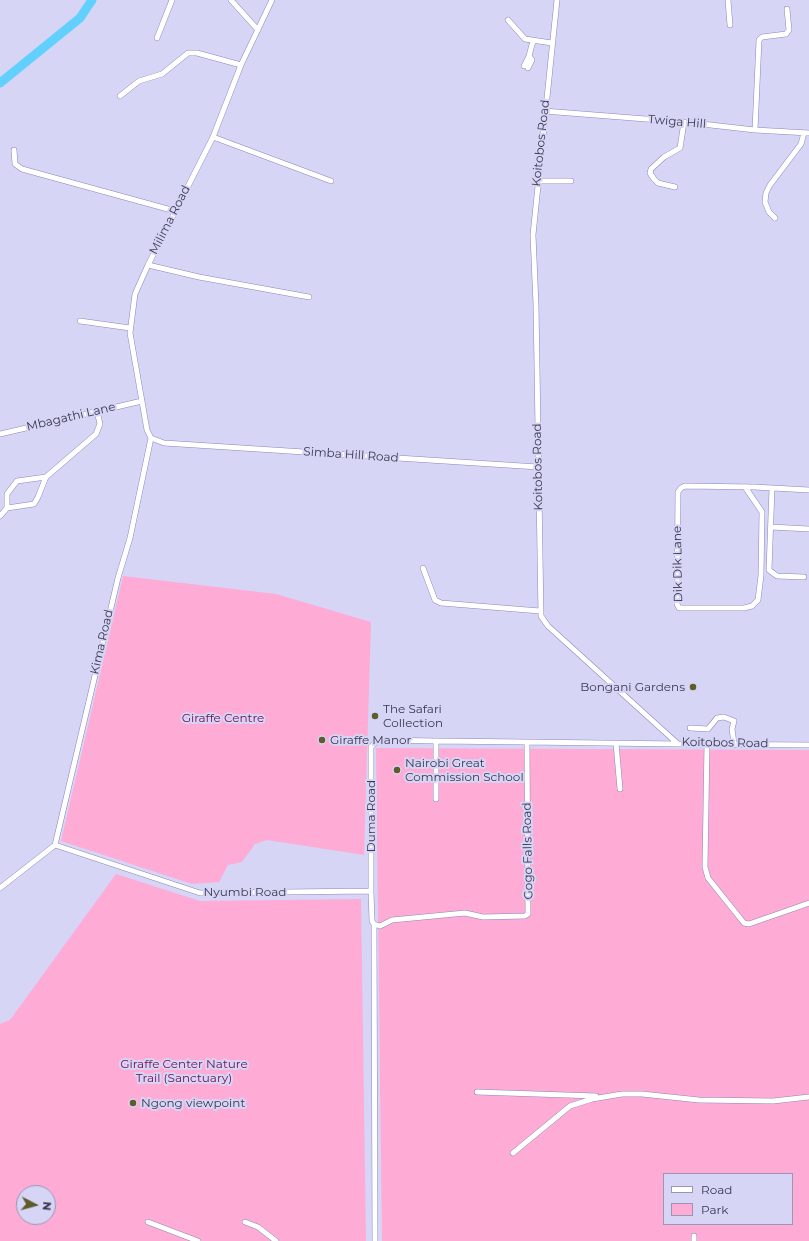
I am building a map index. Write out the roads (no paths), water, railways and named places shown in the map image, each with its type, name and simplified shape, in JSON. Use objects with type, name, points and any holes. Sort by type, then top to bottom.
[{"type":"street","points":[[156,38],[172,0]]},
{"type":"street","points":[[231,0],[258,30]]},
{"type":"street","name":"Milima Road","points":[[151,438],[147,430],[130,328],[135,294],[174,211],[213,137],[242,65],[272,0]]},
{"type":"street","name":"Koitobos Road","points":[[557,0],[544,110],[533,235],[536,305],[541,616],[548,626],[678,744],[734,743],[809,745]]},
{"type":"street","points":[[728,0],[730,25]]},
{"type":"street","points":[[754,130],[759,40],[762,37],[786,34],[788,30],[787,9]]},
{"type":"street","points":[[506,27],[509,21],[523,38],[533,41],[552,43]]},
{"type":"street","points":[[526,67],[532,60],[530,56],[533,41]]},
{"type":"street","points":[[120,96],[139,81],[162,74],[188,53],[197,53],[242,65]]},
{"type":"street","name":"Twiga Hill","points":[[544,110],[684,122],[754,130],[807,133]]},
{"type":"street","points":[[675,187],[658,183],[650,173],[651,169],[664,157],[680,148],[684,122]]},
{"type":"street","points":[[775,218],[768,212],[765,202],[766,193],[770,185],[801,144],[807,133]]},
{"type":"street","points":[[213,137],[331,181]]},
{"type":"street","points":[[14,150],[15,164],[22,169],[174,211]]},
{"type":"street","points":[[538,181],[571,181]]},
{"type":"street","points":[[148,265],[199,277],[310,297]]},
{"type":"street","points":[[80,321],[130,328]]},
{"type":"street","name":"Mbagathi Lane","points":[[0,434],[142,401]]},
{"type":"street","points":[[0,516],[7,508],[34,504],[46,477],[96,434],[100,424],[97,411]]},
{"type":"street","name":"Simba Hill Road","points":[[151,438],[164,443],[538,466]]},
{"type":"street","name":"Kima Road","points":[[55,845],[118,578],[130,538],[151,438]]},
{"type":"street","points":[[7,508],[7,494],[17,481],[46,477]]},
{"type":"street","name":"Dik Dik Lane","points":[[745,487],[752,500],[762,512],[761,575],[758,600],[752,606],[744,608],[679,608],[677,604],[678,492],[685,486],[745,487],[809,490]]},
{"type":"street","points":[[772,488],[770,570],[777,576],[804,577]]},
{"type":"street","points":[[771,527],[809,530]]},
{"type":"street","points":[[423,568],[435,600],[441,603],[540,612]]},
{"type":"street","points":[[690,728],[708,729],[716,718],[724,717],[734,721],[732,729],[734,743]]},
{"type":"street","name":"Duma Road","points":[[375,1241],[374,924],[372,921],[371,891],[371,747],[376,742],[382,740],[436,741]]},
{"type":"street","points":[[436,799],[436,741],[678,744]]},
{"type":"street","name":"Gogo Falls Road","points":[[374,924],[380,926],[392,920],[465,913],[484,917],[525,916],[528,914],[527,742]]},
{"type":"street","points":[[616,743],[620,789]]},
{"type":"street","points":[[707,744],[705,867],[708,878],[744,923],[749,924],[809,903]]},
{"type":"street","points":[[0,888],[55,845]]},
{"type":"street","name":"Nyumbi Road","points":[[55,845],[200,893],[371,891]]},
{"type":"street","points":[[477,1092],[609,1096],[642,1094],[700,1100],[773,1101],[809,1097]]},
{"type":"street","points":[[513,1154],[570,1106],[592,1099],[609,1096]]},
{"type":"street","points":[[148,1222],[198,1241]]},
{"type":"street","points":[[245,1222],[258,1227],[276,1241]]},
{"type":"waterway","points":[[0,83],[80,18],[92,0]]},
{"type":"place","name":"Bongani Gardens","points":[[693,687]]},
{"type":"place","name":"The Safari Collection","points":[[375,716]]},
{"type":"place","name":"Giraffe Manor","points":[[322,740]]},
{"type":"place","name":"Nairobi Great Commission School","points":[[397,770]]},
{"type":"place","name":"Ngong viewpoint","points":[[133,1103]]},
{"type":"park label","name":"Giraffe Centre","points":[[223,718]]},
{"type":"park label","name":"Giraffe Center Nature Trail (Sanctuary)","points":[[184,1071]]}]
